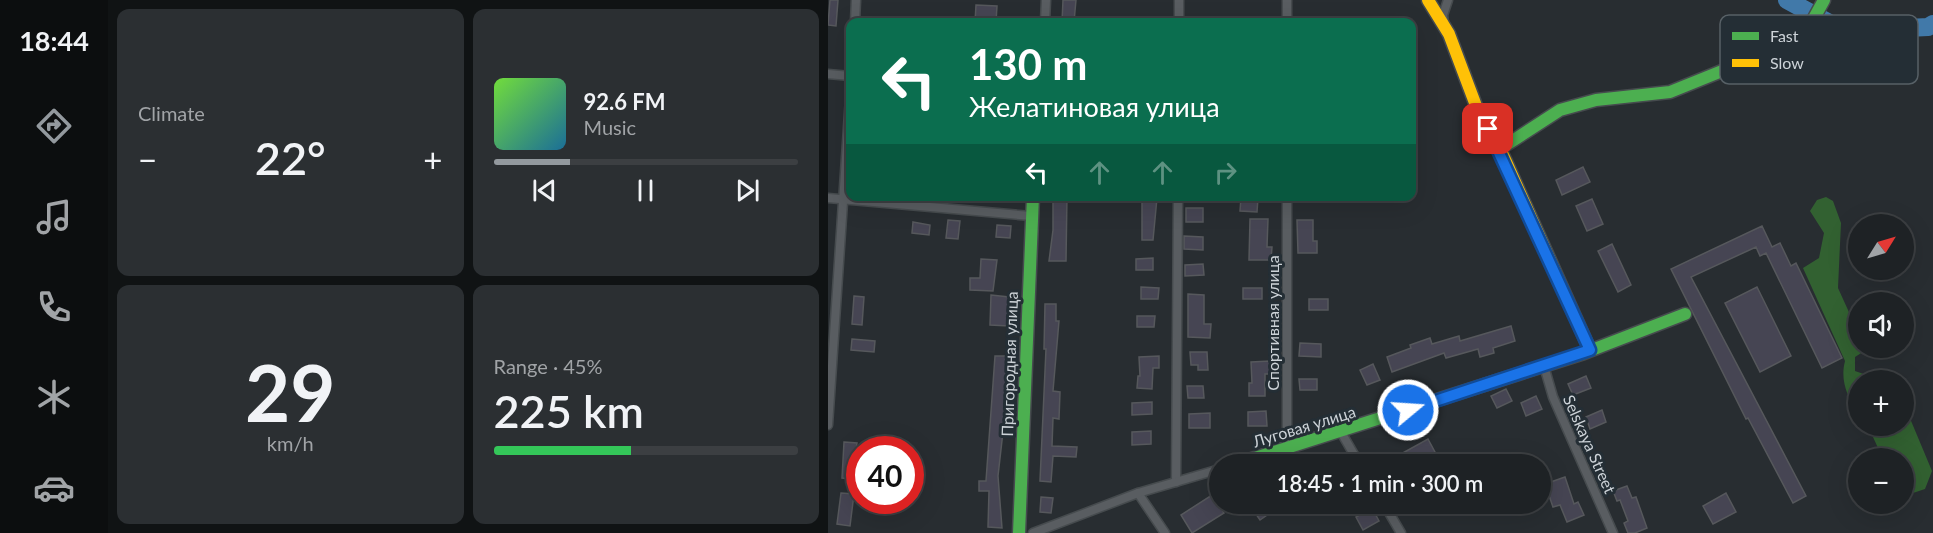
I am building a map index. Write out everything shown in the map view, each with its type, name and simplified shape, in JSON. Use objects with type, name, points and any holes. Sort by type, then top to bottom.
[{"type":"street","points":[[855,18],[856,0]]},
{"type":"street","points":[[1045,18],[1046,0]]},
{"type":"street","points":[[1179,0],[1179,18]]},
{"type":"street","points":[[1287,0],[1287,18]]},
{"type":"street","points":[[1428,0],[1444,26],[1478,111],[1500,150],[1590,350]]},
{"type":"street","points":[[1444,26],[1443,15],[1448,0]]},
{"type":"street","points":[[1816,15],[1824,0]]},
{"type":"street","points":[[1500,150],[1560,110],[1596,100],[1670,92],[1720,72]]},
{"type":"street","points":[[828,74],[846,76]]},
{"type":"street","points":[[828,425],[846,165]]},
{"type":"street","points":[[828,198],[844,198]]},
{"type":"street","points":[[875,201],[1031,216]]},
{"type":"street","name":"Пригородная улица","points":[[1019,533],[1032,201]]},
{"type":"street","points":[[1176,482],[1178,201]]},
{"type":"street","name":"Спортивная улица","points":[[1287,201],[1287,449]]},
{"type":"street","name":"Луговая улица","points":[[1270,454],[1544,366],[1685,314]]},
{"type":"street","name":"Selskaya Street","points":[[1544,366],[1552,397],[1613,533]]},
{"type":"street","points":[[1341,432],[1354,454]]},
{"type":"street","points":[[1033,533],[1138,493],[1209,472]]},
{"type":"street","points":[[1138,493],[1165,533]]},
{"type":"street","points":[[1390,514],[1401,533]]},
{"type":"green space","points":[[1826,197],[1833,201],[1841,223],[1838,288],[1848,310],[1848,358],[1855,358],[1855,370],[1848,370],[1848,394],[1843,375],[1845,361],[1803,268],[1819,258],[1824,233],[1810,211],[1817,200]]},
{"type":"green space","points":[[1914,428],[1932,471],[1925,489],[1914,493],[1914,448],[1878,448],[1873,436],[1914,436]]},
{"type":"building","points":[[830,0],[838,0],[836,26],[828,25]]},
{"type":"building","points":[[1063,0],[1076,0],[1074,18],[1062,18]]},
{"type":"building","points":[[976,5],[997,6],[996,18],[975,18]]},
{"type":"building","points":[[1583,167],[1590,182],[1562,195],[1556,180]]},
{"type":"building","points":[[1592,199],[1603,224],[1587,231],[1576,206]]},
{"type":"building","points":[[1053,201],[1067,201],[1066,261],[1049,261],[1053,230]]},
{"type":"building","points":[[1142,201],[1157,201],[1153,240],[1142,240]]},
{"type":"building","points":[[1241,201],[1258,201],[1257,212],[1240,211]]},
{"type":"building","points":[[1186,208],[1203,208],[1203,222],[1186,222]]},
{"type":"building","points":[[1250,219],[1268,219],[1267,247],[1272,247],[1271,260],[1249,260]]},
{"type":"building","points":[[948,220],[960,221],[958,239],[946,238]]},
{"type":"building","points":[[1297,220],[1313,220],[1313,241],[1317,241],[1317,253],[1298,253]]},
{"type":"building","points":[[913,222],[930,225],[929,235],[912,233]]},
{"type":"building","points":[[997,225],[1011,226],[1010,238],[996,237]]},
{"type":"building","points":[[1762,226],[1772,247],[1780,243],[1791,266],[1796,263],[1842,358],[1822,368],[1766,253],[1760,256],[1756,247],[1691,277],[1806,496],[1793,503],[1748,418],[1746,419],[1671,269]]},
{"type":"building","points":[[1184,236],[1203,237],[1203,250],[1184,249]]},
{"type":"building","points":[[1612,244],[1631,285],[1618,292],[1598,251]]},
{"type":"building","points":[[1153,258],[1153,270],[1136,270],[1136,259]]},
{"type":"building","points":[[981,259],[997,260],[993,291],[970,290],[970,278],[980,278]]},
{"type":"building","points":[[1203,264],[1204,275],[1185,276],[1185,265]]},
{"type":"building","points":[[1141,287],[1159,288],[1158,299],[1141,299]]},
{"type":"building","points":[[1757,287],[1791,356],[1760,372],[1725,303]]},
{"type":"building","points":[[1243,288],[1262,288],[1262,299],[1243,299]]},
{"type":"building","points":[[1188,294],[1204,295],[1204,324],[1211,324],[1210,338],[1188,337]]},
{"type":"building","points":[[991,295],[1009,297],[1009,326],[990,325]]},
{"type":"building","points":[[854,296],[864,297],[862,325],[852,324]]},
{"type":"building","points":[[1309,299],[1328,299],[1328,310],[1309,310]]},
{"type":"building","points":[[1045,304],[1056,304],[1056,321],[1059,321],[1053,391],[1060,392],[1059,419],[1053,418],[1052,446],[1077,447],[1076,457],[1053,456],[1051,482],[1040,481],[1046,349],[1044,349]]},
{"type":"building","points":[[1137,316],[1155,316],[1154,327],[1137,327]]},
{"type":"building","points":[[1511,326],[1515,341],[1493,348],[1494,353],[1480,357],[1478,349],[1446,358],[1444,353],[1392,372],[1387,357],[1430,338],[1432,344],[1459,336],[1460,341]]},
{"type":"building","points":[[852,339],[875,341],[874,352],[851,350]]},
{"type":"building","points":[[1300,343],[1321,344],[1321,357],[1299,356]]},
{"type":"building","points":[[1190,352],[1207,352],[1208,370],[1198,370],[1198,365],[1191,365]]},
{"type":"building","points":[[995,356],[1007,356],[1005,414],[998,476],[1002,528],[988,527],[989,491],[979,491],[979,481],[986,481]]},
{"type":"building","points":[[1159,356],[1159,368],[1153,368],[1152,389],[1137,388],[1138,376],[1140,376],[1139,357]]},
{"type":"building","points":[[1270,361],[1270,374],[1265,374],[1265,396],[1249,396],[1249,383],[1252,383],[1251,362]]},
{"type":"building","points":[[1373,364],[1380,380],[1367,385],[1360,370]]},
{"type":"building","points":[[1586,376],[1591,388],[1573,395],[1568,384]]},
{"type":"building","points":[[1299,379],[1317,379],[1317,390],[1300,390]]},
{"type":"building","points":[[1187,386],[1203,386],[1204,398],[1188,398]]},
{"type":"building","points":[[1506,389],[1512,401],[1497,408],[1491,396]]},
{"type":"building","points":[[1536,396],[1542,409],[1526,416],[1521,403]]},
{"type":"building","points":[[1152,402],[1152,414],[1132,415],[1132,403]]},
{"type":"building","points":[[1602,410],[1606,422],[1590,429],[1586,417]]},
{"type":"building","points":[[1266,411],[1267,426],[1248,426],[1248,412]]},
{"type":"building","points":[[1210,413],[1210,428],[1189,428],[1189,414]]},
{"type":"building","points":[[1151,431],[1151,444],[1132,445],[1132,432]]},
{"type":"building","points":[[1428,439],[1436,454],[1401,454]]},
{"type":"building","points":[[844,442],[846,442],[846,478],[842,478]]},
{"type":"building","points":[[1565,477],[1574,504],[1578,502],[1584,515],[1567,522],[1560,505],[1553,507],[1551,482]]},
{"type":"building","points":[[1627,486],[1632,498],[1636,497],[1647,528],[1635,533],[1628,533],[1624,523],[1628,521],[1620,500],[1617,501],[1613,491]]},
{"type":"building","points":[[841,493],[846,493],[846,514],[852,514],[850,526],[837,524]]},
{"type":"building","points":[[1726,493],[1736,512],[1713,524],[1703,506]]},
{"type":"building","points":[[1041,497],[1053,498],[1051,513],[1040,512]]},
{"type":"building","points":[[1209,497],[1209,514],[1222,514],[1192,533],[1181,515]]},
{"type":"building","points":[[1256,514],[1269,514],[1260,520]]},
{"type":"building","points":[[1361,514],[1375,514],[1379,521],[1363,530],[1356,517]]},
{"type":"waterway","points":[[1787,0],[1815,15]]},
{"type":"waterway","points":[[1918,27],[1933,24]]},
{"type":"traffic: fast","points":[[1816,15],[1824,0]]},
{"type":"traffic: fast","points":[[1500,149],[1560,110],[1596,100],[1670,92],[1720,72]]},
{"type":"traffic: fast","points":[[1019,533],[1033,201]]},
{"type":"traffic: fast","points":[[1267,454],[1584,353],[1685,314]]},
{"type":"traffic: slow","points":[[1428,0],[1449,34],[1478,111],[1499,146],[1590,350]]},
{"type":"route","points":[[1408,410],[1590,350],[1498,146],[1488,129]]}]
